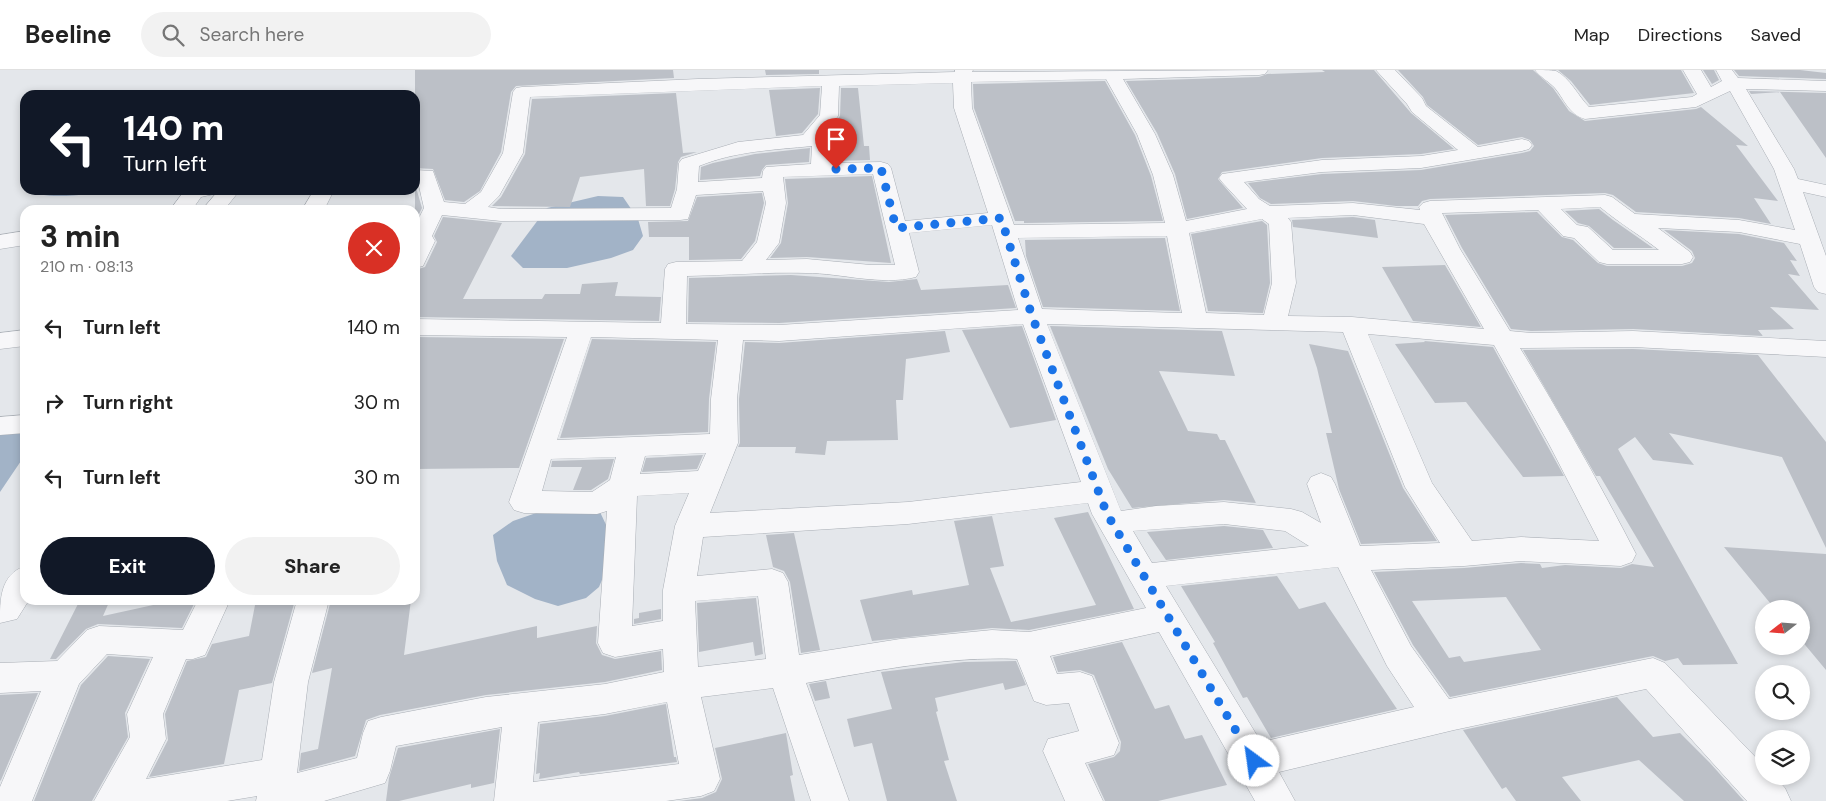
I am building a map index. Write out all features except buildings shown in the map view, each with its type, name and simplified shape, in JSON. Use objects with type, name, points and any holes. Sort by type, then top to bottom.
[{"type":"street","points":[[469,211],[489,196],[513,153],[522,92],[699,77],[831,80],[963,74],[1112,75],[1259,70]]},
{"type":"street","points":[[1385,70],[1416,102],[1418,108],[1474,153]]},
{"type":"street","points":[[1544,70],[1561,84],[1572,101],[1585,114],[1696,102],[1707,95],[1728,76],[1826,86]]},
{"type":"street","points":[[1692,70],[1707,95]]},
{"type":"street","points":[[1788,70],[1793,75],[1826,86]]},
{"type":"street","points":[[963,74],[963,108],[1032,316],[1099,491],[1113,523],[1276,801]]},
{"type":"street","points":[[1112,75],[1146,134],[1163,175],[1178,230],[1195,320]]},
{"type":"street","points":[[1728,76],[1744,99],[1784,169],[1826,287]]},
{"type":"street","points":[[808,141],[829,116],[831,80]]},
{"type":"street","points":[[435,208],[501,215],[680,214],[687,189],[689,163],[707,155],[746,145],[822,140],[821,170]]},
{"type":"street","points":[[1274,322],[1284,283],[1280,222],[1252,203],[1229,178],[1322,166],[1421,162],[1522,145]]},
{"type":"street","points":[[674,332],[676,269],[807,266],[871,272],[908,272],[881,168],[773,171],[772,184],[776,203],[768,243],[749,266]]},
{"type":"street","points":[[420,176],[426,175],[435,208],[420,235]]},
{"type":"street","points":[[1789,183],[1826,190]]},
{"type":"street","points":[[687,189],[772,184]]},
{"type":"street","points":[[217,205],[226,195]]},
{"type":"street","points":[[1144,576],[1349,556],[1464,554],[1521,549],[1621,554],[1585,482],[1502,338],[1446,246],[1432,218],[1430,207],[1605,201],[1629,220],[1739,226],[1809,239]]},
{"type":"street","points":[[1542,202],[1570,231],[1580,232],[1607,257],[1682,257],[1634,220]]},
{"type":"street","points":[[896,228],[1003,225],[1178,230],[1266,212],[1353,209],[1432,218]]},
{"type":"street","points":[[0,242],[20,239]]},
{"type":"street","points":[[420,240],[424,241],[420,250]]},
{"type":"street","points":[[420,327],[779,333],[1032,316],[1352,325],[1531,341],[1633,339],[1826,349]]},
{"type":"street","points":[[1352,325],[1419,487],[1464,554]]},
{"type":"street","points":[[582,331],[540,450],[524,502],[597,503],[623,486],[708,481]]},
{"type":"street","points":[[525,801],[701,779],[681,684],[680,590],[690,526],[724,443],[724,399],[731,333]]},
{"type":"street","points":[[0,341],[20,339]]},
{"type":"street","points":[[0,426],[20,424]]},
{"type":"street","points":[[540,450],[724,443]]},
{"type":"street","points":[[633,447],[623,486],[615,643],[679,632]]},
{"type":"street","points":[[1322,484],[1349,556],[1399,656],[1441,717]]},
{"type":"street","points":[[690,526],[908,513],[1099,491]]},
{"type":"street","points":[[1113,523],[1224,513],[1291,520],[1349,556]]},
{"type":"street","points":[[680,590],[772,582],[785,672],[830,801]]},
{"type":"street","points":[[0,610],[6,610],[20,587]]},
{"type":"street","points":[[13,801],[66,675],[99,640],[193,645],[212,605]]},
{"type":"street","points":[[277,791],[290,682],[312,605]]},
{"type":"street","points":[[118,801],[277,791],[372,771],[381,733],[486,712],[605,699],[681,684],[785,672],[900,653],[992,644],[1029,646],[1168,617]]},
{"type":"street","points":[[113,801],[148,739],[145,714],[175,644]]},
{"type":"street","points":[[1029,646],[1046,690],[1080,687],[1101,743],[1061,751],[1084,801]]},
{"type":"street","points":[[1254,761],[1441,717],[1578,687],[1653,673],[1772,801]]},
{"type":"street","points":[[0,678],[66,675]]},
{"type":"street","points":[[513,801],[522,708]]},
{"type":"water","points":[[598,196],[623,197],[638,219],[643,236],[633,250],[611,258],[567,268],[523,268],[511,256],[547,208]]},
{"type":"water","points":[[0,428],[20,428],[20,462],[0,492]]},
{"type":"water","points":[[539,512],[600,512],[608,529],[607,568],[599,587],[586,598],[558,606],[535,599],[507,585],[497,561],[493,535],[513,521]]},
{"type":"route","points":[[836,169],[881,168],[896,228],[1001,218],[1032,316],[1107,514],[1254,761]]}]
